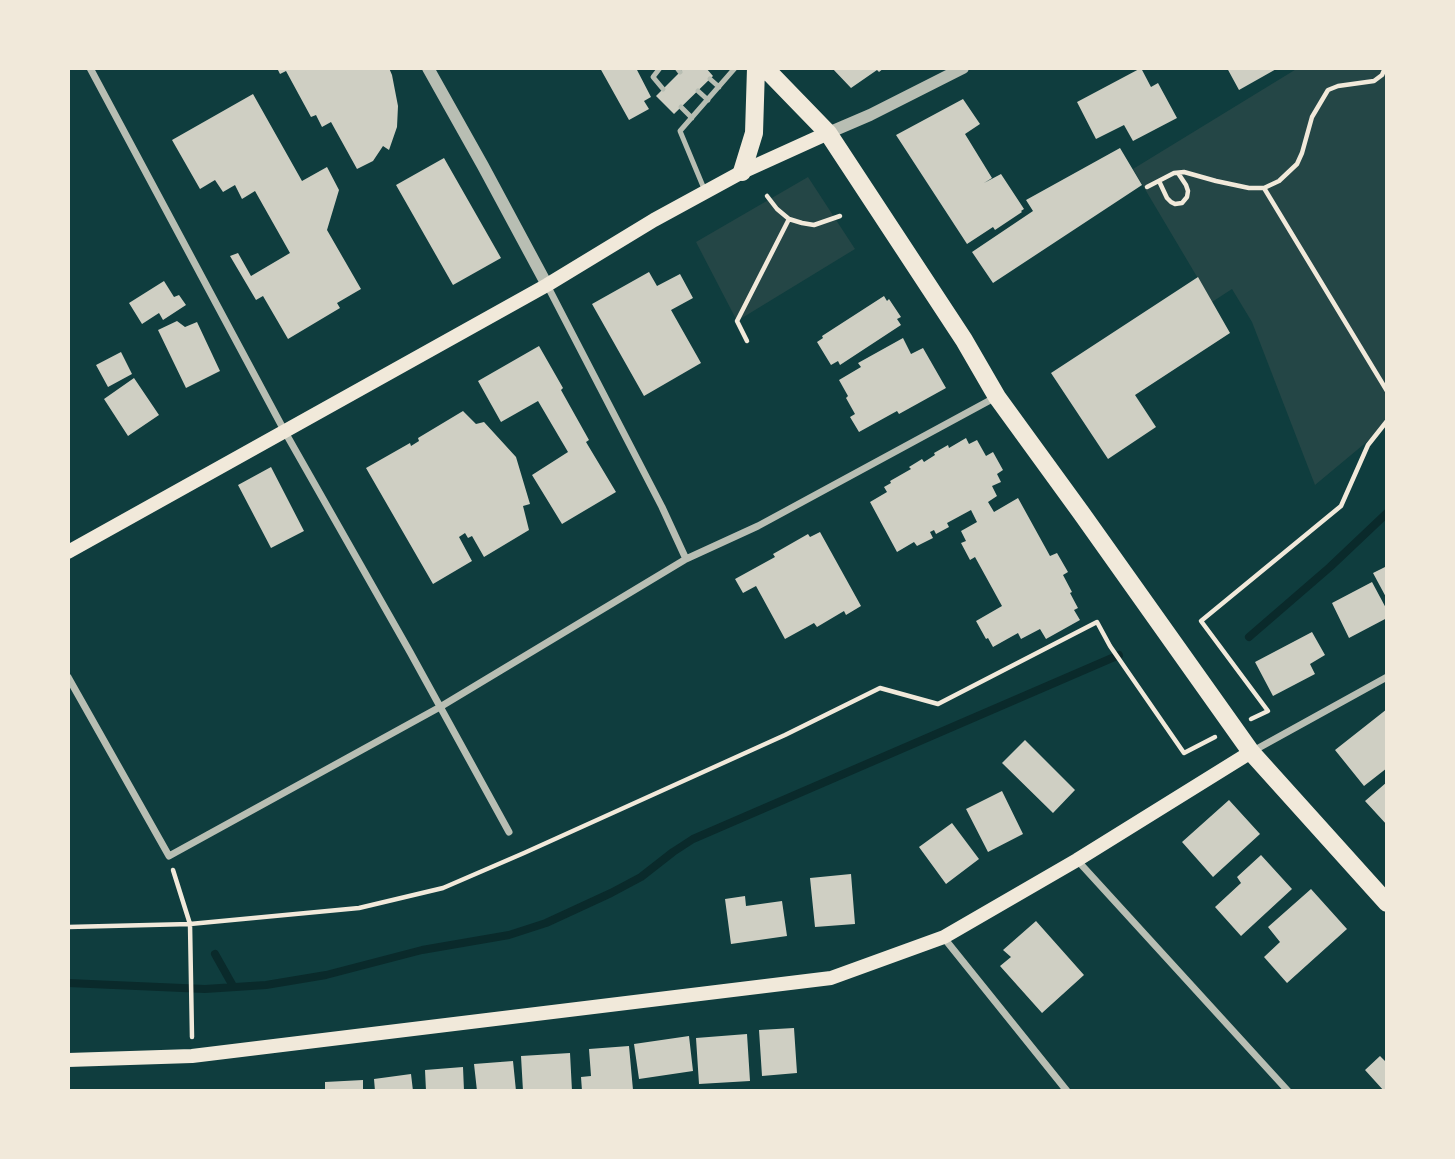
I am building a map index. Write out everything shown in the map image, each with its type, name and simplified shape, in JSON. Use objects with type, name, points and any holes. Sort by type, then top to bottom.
[{"type":"main road","points":[[742,172],[754,133],[756,68]]},
{"type":"main road","points":[[765,68],[828,133],[964,340],[997,397],[1251,752],[1387,903]]},
{"type":"main road","points":[[68,552],[547,285],[653,220],[742,172],[828,133]]},
{"type":"main road","points":[[68,1060],[192,1056],[831,978],[944,937],[1077,860],[1251,752]]},
{"type":"street","points":[[90,68],[285,432],[509,832]]},
{"type":"street","points":[[428,68],[547,285],[662,507],[686,559]]},
{"type":"street","points":[[828,133],[963,68]]},
{"type":"street","points":[[68,677],[169,856],[440,707],[686,559],[758,526],[997,397]]},
{"type":"street","points":[[1251,752],[1387,677]]},
{"type":"street","points":[[1077,860],[1288,1091]]},
{"type":"street","points":[[944,937],[1067,1091]]},
{"type":"lane","points":[[660,68],[653,77],[663,89]]},
{"type":"lane","points":[[705,192],[680,131],[735,68]]},
{"type":"lane","points":[[710,79],[719,87]]},
{"type":"lane","points":[[698,91],[708,100]]},
{"type":"lane","points":[[681,107],[692,118]]},
{"type":"path","points":[[1147,187],[1174,173],[1184,172],[1249,188],[1264,188],[1279,181],[1297,164],[1312,117],[1328,90],[1374,81],[1382,75],[1385,68]]},
{"type":"path","points":[[1159,181],[1171,202],[1182,203],[1188,191],[1178,173]]},
{"type":"path","points":[[1264,188],[1387,391]]},
{"type":"path","points":[[767,196],[789,219],[814,225],[840,216]]},
{"type":"path","points":[[747,341],[737,321],[789,219]]},
{"type":"path","points":[[68,927],[190,924],[359,908],[443,888],[785,735],[880,688],[938,704],[1097,622],[1110,646],[1184,753],[1268,711],[1201,621],[1341,506],[1368,445],[1387,421]]},
{"type":"path","points":[[169,856],[190,924],[192,1056]]},
{"type":"shaded area","points":[[1298,68],[1387,68],[1387,425],[1315,485],[1252,322],[1232,289],[1212,302],[1133,169]]},
{"type":"shaded area","points":[[808,177],[855,249],[737,321],[696,242]]},
{"type":"building","points":[[277,68],[389,68],[398,106],[397,127],[389,150],[383,146],[373,161],[357,169],[331,122],[322,127],[316,115],[311,117],[286,71],[280,74]]},
{"type":"building","points":[[600,68],[636,68],[651,97],[644,101],[649,109],[629,120]]},
{"type":"building","points":[[684,68],[706,68],[713,76],[674,114],[656,96]]},
{"type":"building","points":[[832,68],[884,68],[851,88]]},
{"type":"building","points":[[1141,68],[1151,87],[1158,83],[1177,118],[1133,141],[1124,125],[1096,139],[1077,102]]},
{"type":"building","points":[[1227,68],[1278,68],[1239,90]]},
{"type":"building","points":[[253,94],[302,181],[327,167],[339,190],[327,230],[361,289],[337,303],[340,308],[288,339],[263,296],[256,300],[230,256],[238,253],[251,276],[290,253],[255,191],[242,199],[235,185],[223,192],[215,180],[200,189],[172,140]]},
{"type":"building","points":[[963,99],[980,124],[965,134],[992,178],[984,183],[1001,174],[1024,209],[995,230],[993,227],[967,244],[896,135]]},
{"type":"building","points":[[1120,148],[1142,185],[993,283],[972,252],[1033,211],[1026,200]]},
{"type":"building","points":[[444,158],[501,258],[453,285],[396,185]]},
{"type":"building","points":[[649,272],[657,286],[680,274],[693,298],[671,310],[701,363],[644,396],[592,304]]},
{"type":"building","points":[[1198,277],[1230,333],[1135,395],[1156,427],[1108,459],[1051,373]]},
{"type":"building","points":[[164,281],[174,297],[179,295],[186,305],[163,320],[159,313],[142,324],[129,303]]},
{"type":"building","points":[[884,296],[901,317],[897,319],[901,325],[840,365],[838,361],[831,365],[817,342],[822,336]]},
{"type":"building","points":[[177,321],[185,327],[197,322],[220,371],[186,388],[158,330]]},
{"type":"building","points":[[903,338],[911,354],[923,348],[946,388],[859,432],[850,417],[855,414],[839,380],[861,367],[858,363]]},
{"type":"building","points":[[539,346],[589,440],[586,442],[616,492],[562,524],[532,475],[568,452],[538,401],[501,422],[478,381]]},
{"type":"building","points":[[121,352],[132,374],[108,387],[96,365]]},
{"type":"building","points":[[134,378],[159,415],[128,436],[104,399]]},
{"type":"building","points":[[463,411],[476,424],[484,422],[516,457],[530,504],[523,506],[529,530],[484,557],[472,536],[468,538],[465,533],[459,537],[472,561],[433,584],[366,468],[410,443],[411,446],[419,441],[418,438]]},
{"type":"building","points":[[966,438],[969,444],[977,440],[986,456],[993,452],[1003,470],[997,474],[1001,482],[992,486],[997,496],[988,502],[994,512],[1018,498],[1050,556],[1057,553],[1068,572],[1063,575],[1072,592],[1070,593],[1078,608],[1074,610],[1080,620],[1046,639],[1040,629],[1021,639],[1018,633],[993,647],[988,638],[986,639],[976,621],[1002,606],[975,557],[970,560],[961,543],[966,541],[961,531],[977,522],[971,510],[947,523],[949,527],[936,534],[934,530],[930,532],[933,538],[917,546],[914,542],[897,552],[870,502],[887,492],[884,487],[911,469],[909,467],[922,459],[924,462],[948,445],[949,448]]},
{"type":"building","points":[[271,467],[304,531],[271,548],[238,485]]},
{"type":"building","points":[[820,532],[861,606],[846,615],[844,611],[817,627],[814,623],[785,639],[756,586],[743,593],[735,579],[775,557],[773,554],[808,534],[810,537]]},
{"type":"building","points":[[1387,566],[1387,599],[1373,573]]},
{"type":"building","points":[[1372,582],[1387,610],[1387,618],[1349,638],[1332,603]]},
{"type":"building","points":[[1312,632],[1325,655],[1310,664],[1315,674],[1273,696],[1255,662]]},
{"type":"building","points":[[1387,709],[1387,768],[1364,786],[1335,750]]},
{"type":"building","points":[[1025,740],[1075,790],[1053,813],[1002,763]]},
{"type":"building","points":[[1387,782],[1387,825],[1365,801]]},
{"type":"building","points":[[1002,791],[1023,834],[988,852],[966,809]]},
{"type":"building","points":[[1229,800],[1260,834],[1213,877],[1182,842]]},
{"type":"building","points":[[952,823],[979,859],[946,884],[919,847]]},
{"type":"building","points":[[1261,855],[1292,889],[1241,936],[1215,907],[1241,883],[1237,877]]},
{"type":"building","points":[[851,874],[855,924],[815,927],[810,878]]},
{"type":"building","points":[[1311,889],[1347,929],[1287,983],[1264,957],[1280,942],[1268,927]]},
{"type":"building","points":[[745,896],[746,906],[782,901],[787,936],[731,944],[725,899]]},
{"type":"building","points":[[1036,921],[1084,975],[1042,1013],[1000,966],[1011,957],[1003,950]]},
{"type":"building","points":[[794,1028],[797,1073],[762,1076],[759,1030]]},
{"type":"building","points":[[747,1034],[750,1081],[699,1084],[696,1038]]},
{"type":"building","points":[[689,1036],[693,1071],[639,1079],[634,1044]]},
{"type":"building","points":[[629,1046],[633,1090],[582,1091],[581,1077],[591,1076],[589,1049]]},
{"type":"building","points":[[570,1053],[572,1091],[523,1091],[521,1056]]},
{"type":"building","points":[[1380,1056],[1387,1061],[1387,1091],[1365,1070]]},
{"type":"building","points":[[513,1061],[516,1091],[477,1091],[474,1064]]},
{"type":"building","points":[[463,1067],[464,1091],[426,1091],[425,1070]]},
{"type":"building","points":[[411,1074],[413,1091],[375,1091],[374,1079]]},
{"type":"building","points":[[363,1080],[363,1091],[325,1091],[325,1082]]},
{"type":"waterway","points":[[1249,637],[1387,513]]},
{"type":"waterway","points":[[68,983],[205,989],[266,985],[326,975],[422,950],[509,935],[546,923],[611,893],[641,877],[693,839],[1119,655]]},
{"type":"waterway","points":[[215,954],[233,986]]}]
